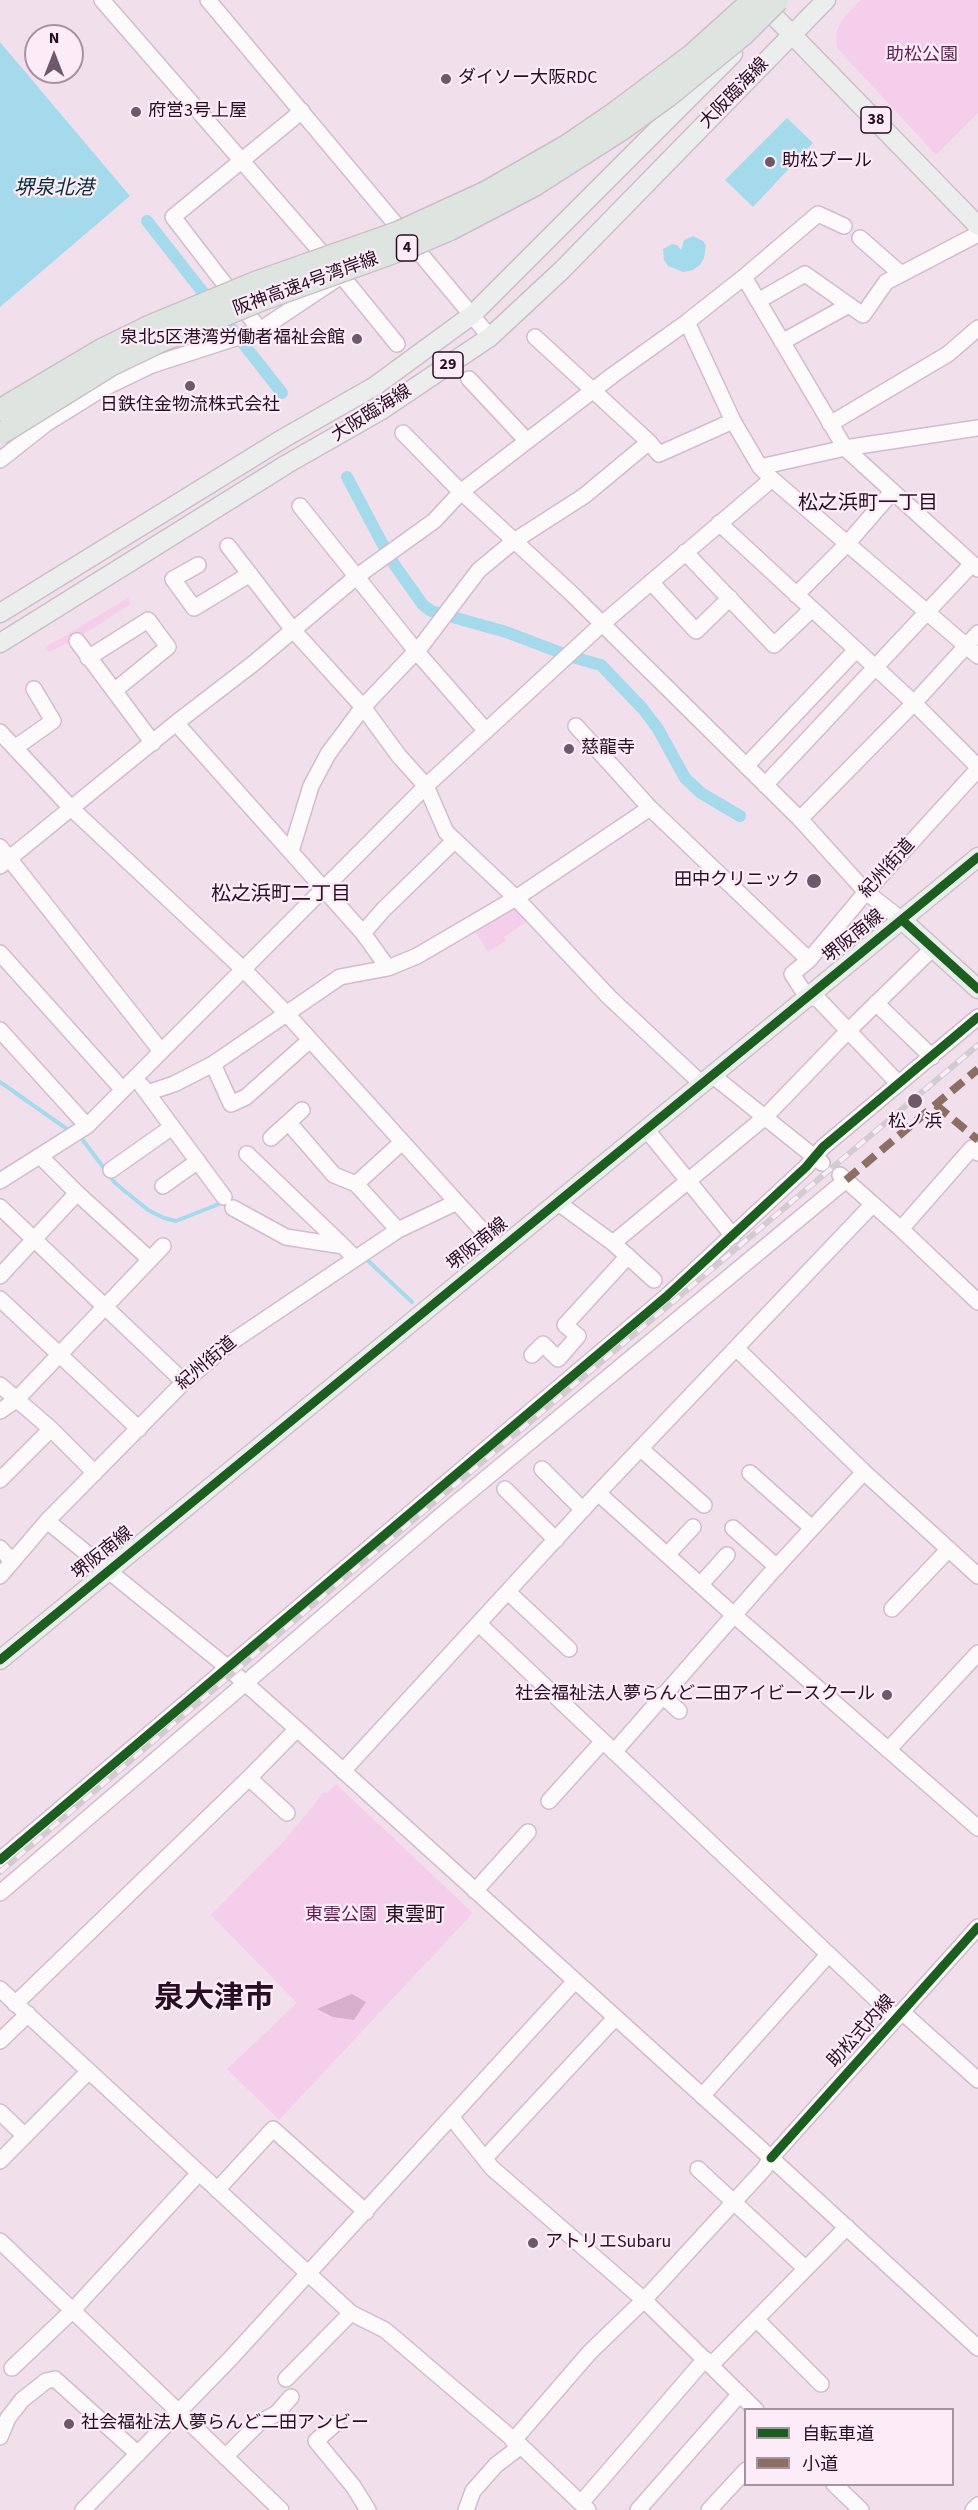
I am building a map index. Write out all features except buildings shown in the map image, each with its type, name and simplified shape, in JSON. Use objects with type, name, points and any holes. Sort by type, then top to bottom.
[{"type":"highway","name":"阪神高速4号湾岸線","points":[[0,410],[101,350],[150,326],[254,283],[399,232],[486,192],[568,145],[612,116],[692,55],[753,0]]},
{"type":"highway","name":"阪神高速4号湾岸線","points":[[0,434],[81,383],[161,341],[252,303],[409,247],[451,229],[525,191],[613,136],[668,96],[775,7]]},
{"type":"main road","name":"大阪臨海線","points":[[0,614],[284,438],[375,386],[472,315],[775,7],[786,0]]},
{"type":"main road","name":"大阪臨海線","points":[[0,643],[218,506],[380,411],[490,336],[562,270],[826,0]]},
{"type":"main road","name":"38","points":[[775,7],[794,34],[978,226]]},
{"type":"main road","name":"堺阪南線","points":[[0,1660],[978,857]]},
{"type":"main road","points":[[902,920],[978,989]]},
{"type":"street","points":[[208,0],[490,336]]},
{"type":"street","points":[[759,0],[775,7]]},
{"type":"street","points":[[103,1],[341,275],[397,344]]},
{"type":"street","points":[[255,332],[173,217],[302,111]]},
{"type":"street","points":[[161,1051],[3,857],[72,809],[176,723],[254,663],[356,577],[434,521],[462,491],[592,391],[687,322],[818,214],[844,226]]},
{"type":"street","points":[[0,459],[47,423],[102,389],[152,366],[255,332],[341,275],[399,225]]},
{"type":"street","points":[[758,301],[805,274],[863,315],[886,282],[978,234]]},
{"type":"street","points":[[860,238],[901,274]]},
{"type":"street","points":[[744,277],[845,448],[892,492],[974,560],[765,785]]},
{"type":"street","points":[[782,342],[849,305]]},
{"type":"street","points":[[687,322],[733,421],[760,467],[972,651]]},
{"type":"street","points":[[830,424],[948,354],[978,328]]},
{"type":"street","points":[[535,337],[649,442],[659,454],[733,421]]},
{"type":"street","points":[[468,379],[527,441]]},
{"type":"street","points":[[760,467],[845,448],[978,428]]},
{"type":"street","points":[[403,433],[800,819],[866,892],[902,920]]},
{"type":"street","points":[[291,851],[311,786],[328,754],[363,707],[416,651],[479,570],[514,541],[584,496],[607,474],[649,442]]},
{"type":"street","points":[[0,1181],[79,1131],[123,1090],[426,786],[602,624],[772,479]]},
{"type":"street","points":[[796,595],[847,544],[892,492]]},
{"type":"street","points":[[300,506],[416,651],[486,730]]},
{"type":"street","points":[[719,523],[914,703],[978,768]]},
{"type":"street","points":[[228,546],[293,630],[363,707],[399,756],[426,786],[446,832],[516,898],[609,997],[707,1079],[764,1118],[818,1160]]},
{"type":"street","points":[[686,552],[774,645],[812,609]]},
{"type":"street","points":[[198,565],[173,579],[194,608],[250,574]]},
{"type":"street","points":[[651,582],[696,631],[729,598]]},
{"type":"street","points":[[88,658],[148,620],[168,647],[114,691]]},
{"type":"street","points":[[800,819],[914,703],[972,651],[978,633]]},
{"type":"street","points":[[77,641],[153,743]]},
{"type":"street","points":[[746,766],[856,650]]},
{"type":"street","points":[[16,747],[53,721],[34,688]]},
{"type":"street","points":[[176,723],[363,933],[388,968]]},
{"type":"street","points":[[576,726],[650,808],[808,960]]},
{"type":"street","points":[[0,732],[72,809],[243,969],[286,1013],[455,1203],[499,1249]]},
{"type":"street","name":"紀州街道","points":[[807,997],[792,974],[808,960],[978,768]]},
{"type":"street","points":[[147,1093],[174,1084],[213,1064],[340,977],[388,968],[417,956],[516,898],[650,808]]},
{"type":"street","points":[[363,933],[383,910],[455,840]]},
{"type":"street","points":[[613,1243],[764,1118],[933,948]]},
{"type":"street","points":[[0,953],[123,1090]]},
{"type":"street","points":[[807,997],[818,999],[898,1083]]},
{"type":"street","points":[[876,1003],[932,1057]]},
{"type":"street","points":[[0,1860],[670,1293],[818,1160],[823,1147],[978,1017]]},
{"type":"street","points":[[0,1030],[79,1131]]},
{"type":"street","points":[[213,1064],[231,1104],[246,1097],[310,1040]]},
{"type":"street","points":[[136,1077],[229,1203],[286,1238],[342,1246]]},
{"type":"street","points":[[271,1138],[302,1110]]},
{"type":"street","points":[[289,1123],[334,1175],[356,1184],[398,1230]]},
{"type":"street","points":[[111,1170],[172,1127]]},
{"type":"street","points":[[646,1129],[733,1236]]},
{"type":"street","points":[[356,1184],[401,1143]]},
{"type":"street","points":[[901,1229],[972,1148],[978,1153]]},
{"type":"street","points":[[247,1154],[355,1258]]},
{"type":"street","points":[[40,1156],[149,1261]]},
{"type":"street","points":[[164,1186],[198,1161]]},
{"type":"street","points":[[0,1893],[444,1514],[688,1313],[843,1178],[976,1297]]},
{"type":"street","points":[[0,1276],[77,1193]]},
{"type":"street","points":[[557,1202],[613,1243],[654,1280]]},
{"type":"street","name":"紀州街道","points":[[0,1576],[47,1521],[184,1382],[230,1343],[398,1230],[455,1203]]},
{"type":"street","points":[[343,1771],[583,1510],[873,1204]]},
{"type":"street","points":[[0,1207],[184,1382]]},
{"type":"street","points":[[0,1411],[16,1400],[163,1246]]},
{"type":"street","points":[[532,1355],[543,1344],[558,1359],[578,1336],[565,1325],[628,1256]]},
{"type":"street","points":[[670,1293],[688,1313]]},
{"type":"street","points":[[0,1299],[139,1429]]},
{"type":"street","points":[[736,1348],[864,1472],[978,1576]]},
{"type":"street","points":[[0,1385],[51,1429],[95,1473]]},
{"type":"street","points":[[0,1480],[51,1429]]},
{"type":"street","points":[[641,1449],[704,1504]]},
{"type":"street","points":[[542,1469],[583,1510]]},
{"type":"street","points":[[549,1801],[662,1695],[864,1472]]},
{"type":"street","points":[[750,1473],[812,1528]]},
{"type":"street","points":[[505,1489],[556,1540]]},
{"type":"street","points":[[598,1494],[978,1828]]},
{"type":"street","points":[[47,1521],[227,1667],[297,1729],[978,2348]]},
{"type":"street","points":[[667,1556],[693,1527]]},
{"type":"street","points":[[733,1528],[777,1567]]},
{"type":"street","points":[[0,1548],[12,1561]]},
{"type":"street","points":[[892,1609],[949,1550]]},
{"type":"street","points":[[700,1585],[727,1555]]},
{"type":"street","points":[[508,1592],[569,1649]]},
{"type":"street","points":[[479,1624],[828,1954],[978,2080]]},
{"type":"street","points":[[888,1750],[978,1653]]},
{"type":"street","points":[[662,1695],[679,1711]]},
{"type":"street","points":[[15,2004],[297,1729]]},
{"type":"street","points":[[249,1778],[287,1814]]},
{"type":"street","points":[[475,1891],[528,1833]]},
{"type":"street","name":"助松式内線","points":[[466,2510],[473,2491],[517,2443],[590,2352],[644,2300],[978,1927]]},
{"type":"street","points":[[702,2096],[828,1954]]},
{"type":"street","points":[[83,2510],[309,2274],[575,1981]]},
{"type":"street","points":[[0,1989],[351,2313],[384,2331],[517,2443],[585,2506],[708,2362],[756,2319],[846,2227]]},
{"type":"street","points":[[0,2042],[28,2014]]},
{"type":"street","points":[[485,2158],[615,2018]]},
{"type":"street","points":[[0,2161],[88,2072]]},
{"type":"street","points":[[0,2112],[25,2136]]},
{"type":"street","points":[[452,2118],[485,2158],[544,2214],[644,2300],[755,2408]]},
{"type":"street","points":[[217,2190],[273,2129],[366,2212]]},
{"type":"street","points":[[698,2169],[805,2268]]},
{"type":"street","points":[[12,2368],[72,2311],[199,2174]]},
{"type":"street","points":[[0,2241],[281,2510]]},
{"type":"street","points":[[286,2379],[351,2313]]},
{"type":"street","points":[[756,2319],[821,2384]]},
{"type":"street","points":[[0,2437],[8,2418],[22,2400],[46,2381],[55,2379],[138,2454]]},
{"type":"street","points":[[638,2510],[740,2394]]},
{"type":"street","points":[[225,2457],[259,2423],[277,2413],[291,2397]]},
{"type":"street","points":[[336,2423],[316,2441],[353,2486],[368,2510]]},
{"type":"street","points":[[709,2510],[744,2472]]},
{"type":"street","points":[[836,2486],[861,2510]]},
{"type":"street","points":[[973,2510],[978,2505]]},
{"type":"green space","name":"助松公園","points":[[860,0],[978,0],[978,113],[936,155],[837,48],[836,34],[841,21]]},
{"type":"green space","points":[[128,598],[131,604],[76,639],[49,652],[46,647]]},
{"type":"green space","points":[[513,904],[528,921],[504,937],[506,941],[488,952],[474,929]]},
{"type":"green space","name":"東雲公園","points":[[336,1784],[473,1913],[279,2120],[227,2069],[297,2003],[211,1915],[285,1840],[324,1792],[327,1793]]},
{"type":"shaded area","points":[[352,1994],[366,2002],[354,2020],[333,2017],[317,2009]]},
{"type":"water","name":"堺泉北港","points":[[0,42],[24,70],[24,84],[35,84],[130,196],[0,307]]},
{"type":"water","name":"助松プール","points":[[787,118],[813,143],[753,207],[725,180]]},
{"type":"water","points":[[693,236],[703,241],[706,246],[700,265],[693,270],[683,272],[668,266],[664,260],[663,249],[672,244],[677,245],[681,250],[684,240]]},
{"type":"waterway","points":[[147,221],[282,393]]},
{"type":"waterway","points":[[347,477],[391,560],[423,605],[431,611],[506,632],[572,657],[601,665],[643,709],[658,729],[685,778],[701,793],[740,816]]},
{"type":"waterway","points":[[0,1082],[67,1129]]},
{"type":"waterway","points":[[82,1139],[115,1183],[148,1210],[164,1218],[176,1221],[224,1202]]},
{"type":"waterway","points":[[364,1257],[412,1302]]},
{"type":"railway","points":[[0,1872],[341,1581],[978,1045]]},
{"type":"marked path","points":[[846,1180],[978,1069]]},
{"type":"marked path","points":[[936,1105],[978,1140]]},
{"type":"cycle path","points":[[0,1660],[978,857]]},
{"type":"cycle path","points":[[902,920],[978,989]]},
{"type":"cycle path","points":[[0,1860],[667,1296],[806,1167],[823,1147],[978,1017]]},
{"type":"cycle path","points":[[771,2158],[978,1927]]},
{"type":"place","name":"ダイソー大阪RDC","points":[[446,79]]},
{"type":"place","name":"府営3号上屋","points":[[136,112]]},
{"type":"place","name":"助松プール","points":[[770,162]]},
{"type":"place","name":"泉北5区港湾労働者福祉会館","points":[[357,339]]},
{"type":"place","name":"日鉄住金物流株式会社","points":[[190,386]]},
{"type":"place","name":"慈龍寺","points":[[569,749]]},
{"type":"place","name":"田中クリニック","points":[[814,881]]},
{"type":"place","name":"松ノ浜","points":[[915,1101]]},
{"type":"place","name":"社会福祉法人夢らんど二田アイビースクール","points":[[887,1695]]},
{"type":"place","name":"アトリエSubaru","points":[[533,2243]]},
{"type":"place","name":"社会福祉法人夢らんど二田アンビー","points":[[69,2424]]},
{"type":"district","name":"松之浜町一丁目","points":[[868,505]]},
{"type":"district","name":"松之浜町二丁目","points":[[281,896]]},
{"type":"district","name":"東雲町","points":[[415,1917]]},
{"type":"district","name":"泉大津市","points":[[214,2000]]}]
